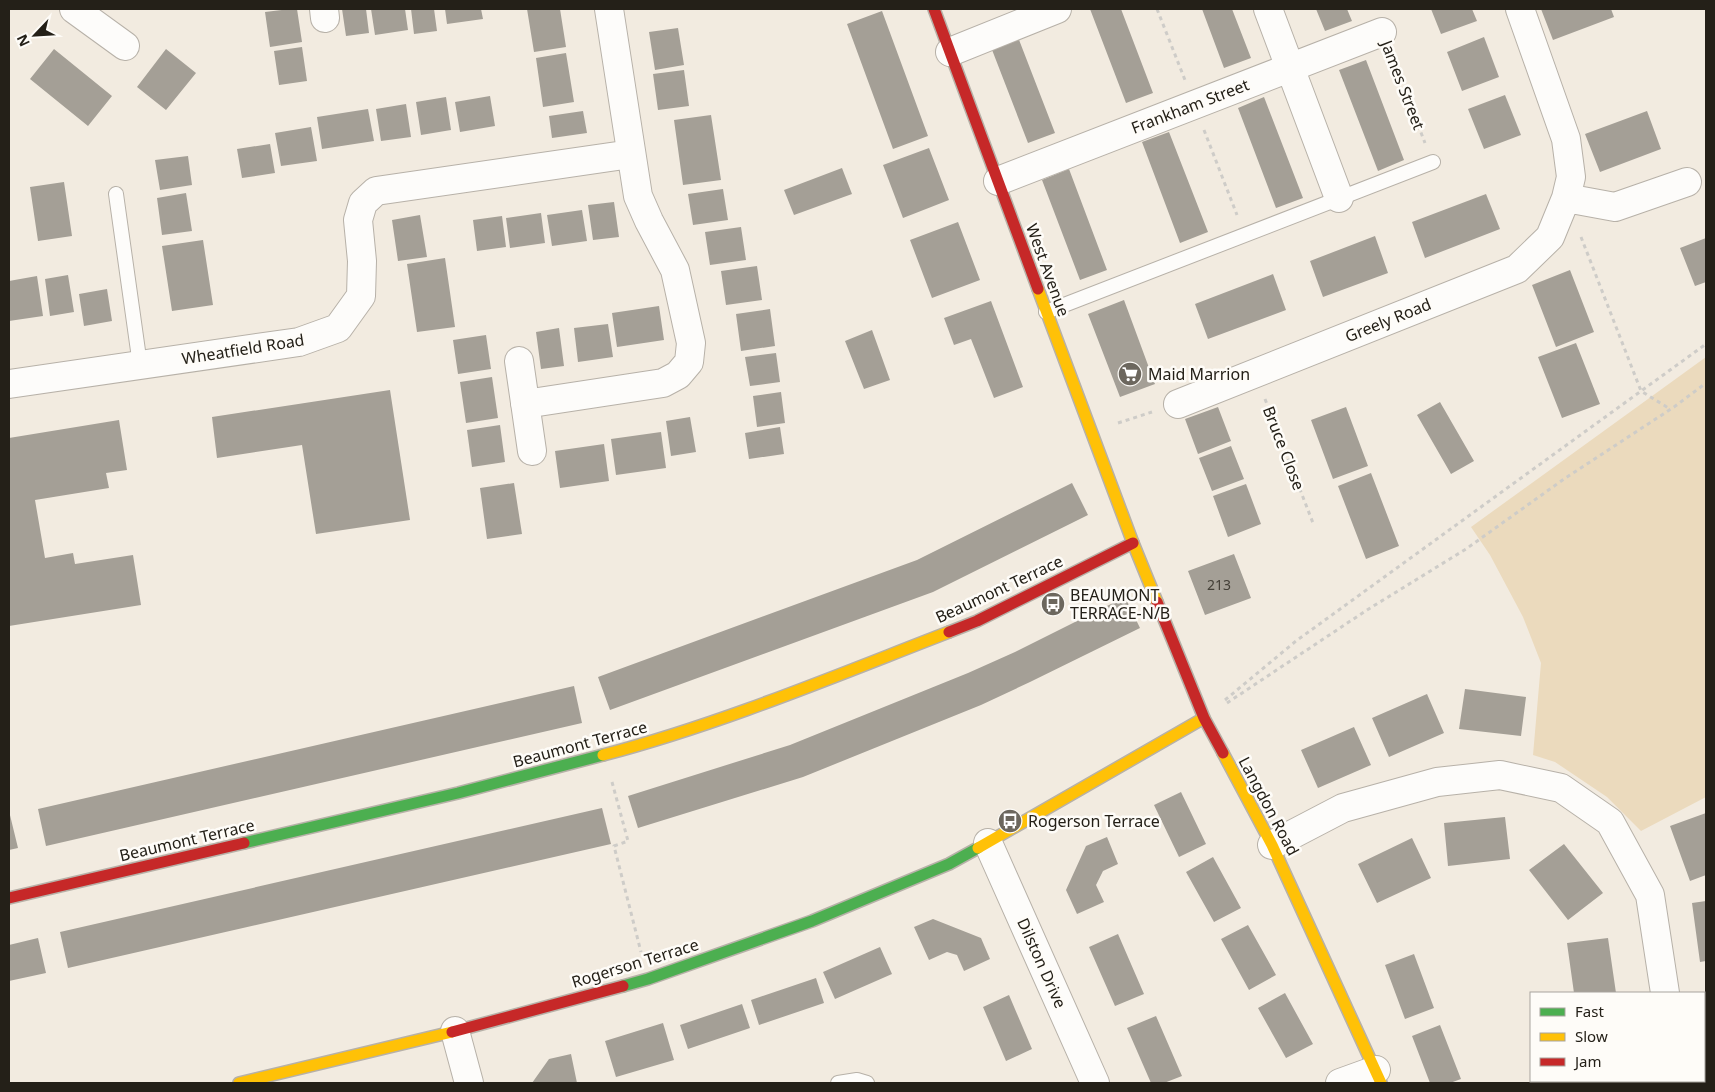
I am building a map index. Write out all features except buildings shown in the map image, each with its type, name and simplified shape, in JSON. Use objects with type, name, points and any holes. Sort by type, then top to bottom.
[{"type":"street","points":[[74,9],[126,46]]},
{"type":"street","points":[[525,404],[663,383],[678,375],[690,362],[691,343],[675,270],[638,196],[609,9]]},
{"type":"street","name":"West Avenue","points":[[934,9],[1133,543]]},
{"type":"street","points":[[950,52],[1057,9]]},
{"type":"street","points":[[1268,9],[1339,198]]},
{"type":"street","name":"Greely Road","points":[[1178,404],[1517,268],[1550,237],[1566,198],[1571,176],[1566,139],[1520,9]]},
{"type":"street","name":"Frankham Street","points":[[998,181],[1382,32]]},
{"type":"street","name":"Wheatfield Road","points":[[9,384],[299,342],[338,328],[360,296],[362,261],[358,220],[363,203],[376,191],[631,154]]},
{"type":"street","points":[[1566,198],[1615,207],[1687,182]]},
{"type":"street","points":[[519,361],[532,451]]},
{"type":"street","name":"Langdon Road","points":[[1133,543],[1204,718],[1272,845],[1378,1077]]},
{"type":"street","name":"Beaumont Terrace","points":[[9,898],[458,793],[659,740],[977,621],[1133,543]]},
{"type":"street","name":"Rogerson Terrace","points":[[239,1083],[455,1031],[648,979],[812,921],[949,864],[1204,718]]},
{"type":"street","points":[[1272,845],[1343,808],[1437,782],[1500,775],[1561,788],[1610,822],[1650,895],[1665,992]]},
{"type":"street","name":"Dilston Drive","points":[[988,843],[1095,1083]]},
{"type":"street","points":[[455,1031],[469,1083]]},
{"type":"street","points":[[1340,1083],[1378,1077]]},
{"type":"lane","points":[[1046,312],[1433,162]]},
{"type":"lane","points":[[116,194],[140,365]]},
{"type":"lane","points":[[838,1083],[857,1080],[867,1083]]},
{"type":"path","name":"James Street","points":[[1382,32],[1433,162]]},
{"type":"path","points":[[1566,198],[1641,391],[1670,409]]},
{"type":"path","points":[[1204,718],[1296,641],[1706,344]]},
{"type":"path","name":"Bruce Close","points":[[1256,372],[1313,523]]},
{"type":"path","points":[[1204,718],[1368,610],[1466,549],[1564,479],[1706,383]]},
{"type":"path","points":[[1091,432],[1178,404]]},
{"type":"path","points":[[605,754],[628,841],[614,846],[648,979]]},
{"type":"shaded area","points":[[1706,357],[1706,797],[1641,831],[1607,797],[1555,762],[1533,755],[1541,663],[1523,617],[1490,555],[1471,527]]},
{"type":"traffic: fast","points":[[244,843],[458,793],[603,755]]},
{"type":"traffic: fast","points":[[623,986],[648,979],[812,921],[949,864],[978,848]]},
{"type":"traffic: slow","points":[[1038,289],[1157,602]]},
{"type":"traffic: slow","points":[[603,755],[647,743],[734,714],[949,632]]},
{"type":"traffic: slow","points":[[978,848],[1204,718]]},
{"type":"traffic: slow","points":[[1223,753],[1272,845],[1381,1083]]},
{"type":"traffic: slow","points":[[239,1083],[452,1032]]},
{"type":"traffic: jam","points":[[934,9],[1038,289]]},
{"type":"traffic: jam","points":[[949,632],[977,621],[1133,543]]},
{"type":"traffic: jam","points":[[1157,602],[1204,718],[1223,753]]},
{"type":"traffic: jam","points":[[9,898],[244,843]]},
{"type":"traffic: jam","points":[[452,1032],[623,986]]},
{"type":"place","name":"Maid Marrion","points":[[1130,374]]},
{"type":"place","name":"BEAUMONT TERRACE-N/B","points":[[1053,604]]},
{"type":"place","name":"Rogerson Terrace","points":[[1010,821]]}]
